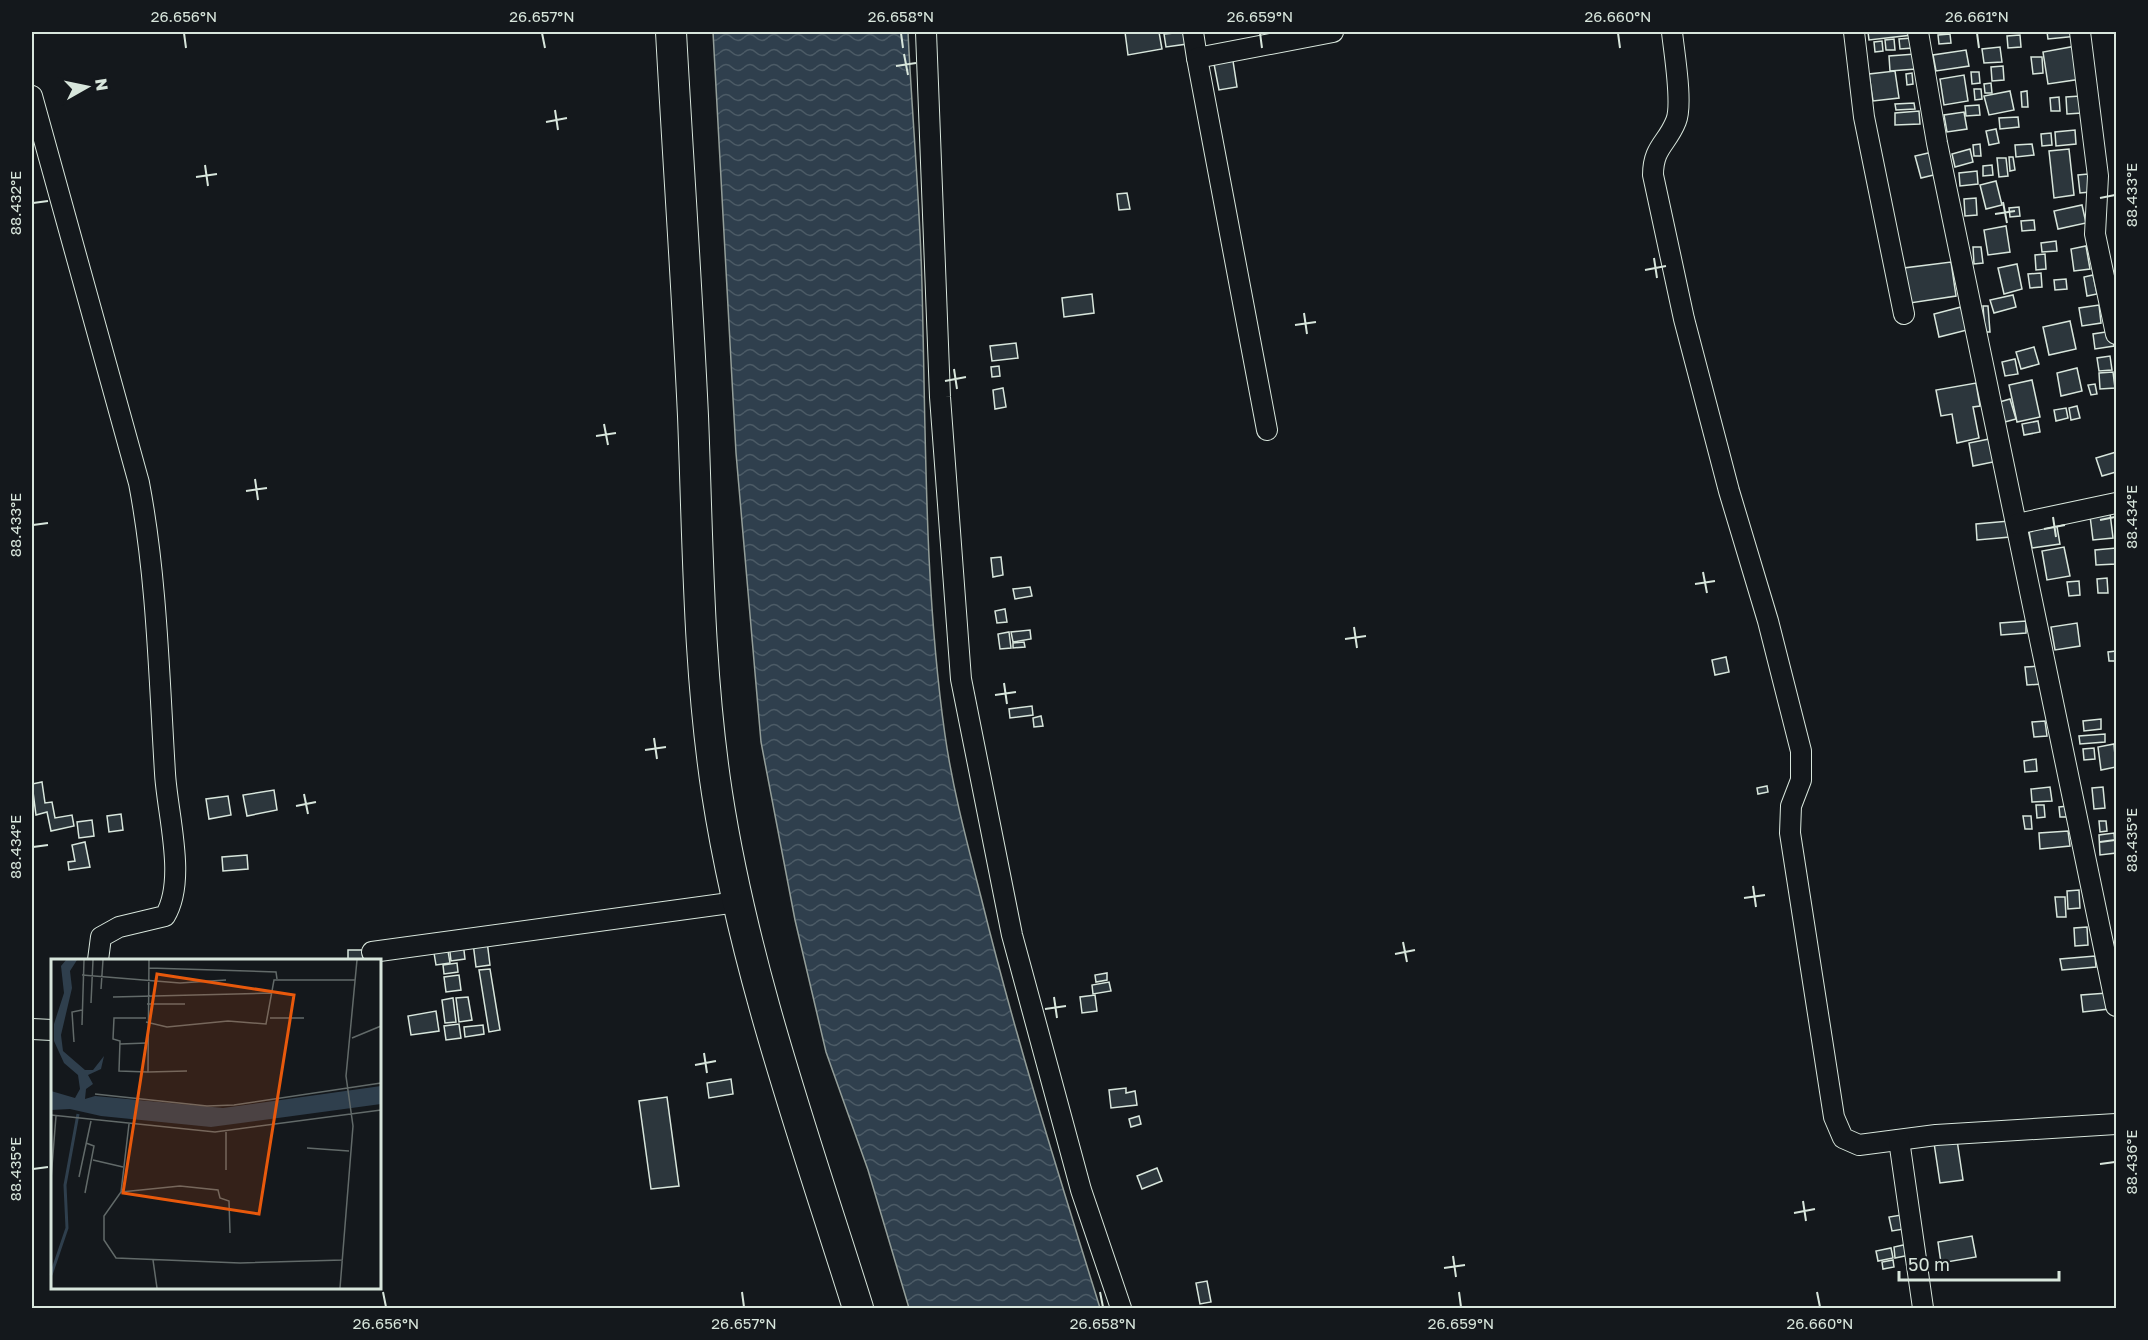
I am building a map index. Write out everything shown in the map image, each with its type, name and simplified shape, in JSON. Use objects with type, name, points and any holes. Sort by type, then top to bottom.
[{"type":"main road","points":[[670,32],[693,416],[700,636],[717,791],[737,902],[793,1101],[858,1308]]},
{"type":"street","points":[[926,32],[940,397],[961,679],[1012,935],[1081,1190],[1121,1308]]},
{"type":"street","points":[[1193,32],[1267,430]]},
{"type":"street","points":[[1197,58],[1333,32]]},
{"type":"street","points":[[1672,32],[1679,108],[1676,121],[1653,159],[1653,175],[1684,319],[1729,491],[1768,621],[1801,751],[1801,780],[1791,806],[1790,833],[1834,1117],[1843,1138],[1859,1145],[2116,1124]]},
{"type":"street","points":[[1854,32],[1864,117],[1904,314]]},
{"type":"street","points":[[1918,32],[1937,143],[2116,1006]]},
{"type":"street","points":[[2080,32],[2098,176],[2095,234],[2116,334]]},
{"type":"street","points":[[32,96],[139,483],[150,542],[165,777],[172,823],[172,904],[165,916],[119,927],[102,937],[98,959]]},
{"type":"street","points":[[2017,524],[2116,503]]},
{"type":"street","points":[[372,952],[737,902]]},
{"type":"street","points":[[32,1029],[51,1030]]},
{"type":"street","points":[[1899,1140],[1923,1308]]},
{"type":"water","points":[[713,32],[908,32],[921,254],[930,567],[938,679],[945,735],[961,818],[995,953],[1023,1055],[1100,1308],[909,1308],[868,1170],[826,1052],[795,920],[761,742],[736,453]]},
{"type":"building","points":[[1125,32],[1159,32],[1162,49],[1128,55]]},
{"type":"building","points":[[1185,32],[1187,44],[1166,47],[1164,34]]},
{"type":"building","points":[[1868,32],[1911,32],[1912,35],[1869,40]]},
{"type":"building","points":[[2047,32],[2078,32],[2078,36],[2048,39]]},
{"type":"building","points":[[1950,34],[1951,43],[1939,44],[1938,35]]},
{"type":"building","points":[[2020,35],[2021,47],[2008,48],[2007,36]]},
{"type":"building","points":[[1912,38],[1913,48],[1900,49],[1899,39]]},
{"type":"building","points":[[1894,39],[1895,50],[1886,50],[1885,40]]},
{"type":"building","points":[[1882,41],[1883,51],[1875,52],[1874,42]]},
{"type":"building","points":[[2076,46],[2081,79],[2048,84],[2043,52]]},
{"type":"building","points":[[2000,47],[2002,62],[1984,63],[1982,49]]},
{"type":"building","points":[[1966,50],[1969,66],[1936,71],[1933,55]]},
{"type":"building","points":[[1915,54],[1916,69],[1890,71],[1889,56]]},
{"type":"building","points":[[2031,57],[2042,57],[2043,73],[2033,74]]},
{"type":"building","points":[[1233,61],[1237,87],[1219,90],[1214,64]]},
{"type":"building","points":[[2003,66],[2004,80],[1992,81],[1991,67]]},
{"type":"building","points":[[1895,71],[1899,98],[1873,101],[1869,74]]},
{"type":"building","points":[[1971,72],[1979,72],[1980,83],[1972,84]]},
{"type":"building","points":[[1912,73],[1913,84],[1907,85],[1906,74]]},
{"type":"building","points":[[1964,75],[1968,101],[1944,105],[1940,79]]},
{"type":"building","points":[[1991,83],[1992,93],[1985,93],[1984,84]]},
{"type":"building","points":[[1974,89],[1981,89],[1982,99],[1975,100]]},
{"type":"building","points":[[2010,91],[2014,110],[1989,115],[1984,96]]},
{"type":"building","points":[[2027,91],[2028,107],[2022,107],[2021,92]]},
{"type":"building","points":[[2080,96],[2082,113],[2067,114],[2066,97]]},
{"type":"building","points":[[2059,97],[2060,111],[2051,111],[2050,98]]},
{"type":"building","points":[[1914,103],[1915,109],[1896,110],[1895,104]]},
{"type":"building","points":[[1979,105],[1980,115],[1966,116],[1965,106]]},
{"type":"building","points":[[1919,111],[1920,124],[1895,125],[1895,113]]},
{"type":"building","points":[[1964,112],[1967,129],[1947,132],[1944,115]]},
{"type":"building","points":[[2018,117],[2019,127],[2000,129],[1999,118]]},
{"type":"building","points":[[1996,129],[1999,143],[1989,145],[1986,131]]},
{"type":"building","points":[[2075,130],[2076,144],[2056,146],[2055,132]]},
{"type":"building","points":[[2051,133],[2052,145],[2042,146],[2041,134]]},
{"type":"building","points":[[1980,144],[1981,156],[1974,156],[1973,145]]},
{"type":"building","points":[[2032,144],[2034,155],[2016,157],[2015,145]]},
{"type":"building","points":[[1970,149],[1973,162],[1955,167],[1952,154]]},
{"type":"building","points":[[2069,149],[2074,195],[2054,198],[2049,151]]},
{"type":"building","points":[[1937,151],[1942,173],[1921,178],[1915,156]]},
{"type":"building","points":[[2009,157],[2013,157],[2015,170],[2010,171]]},
{"type":"building","points":[[1997,158],[2006,158],[2008,176],[1999,177]]},
{"type":"building","points":[[1992,165],[1993,175],[1983,176],[1983,166]]},
{"type":"building","points":[[1977,171],[1978,184],[1960,186],[1959,173]]},
{"type":"building","points":[[2088,174],[2090,192],[2080,193],[2078,175]]},
{"type":"building","points":[[1996,181],[2002,205],[1986,209],[1980,185]]},
{"type":"building","points":[[1127,193],[1130,209],[1119,210],[1117,194]]},
{"type":"building","points":[[1976,198],[1977,215],[1965,216],[1964,199]]},
{"type":"building","points":[[2082,205],[2086,223],[2058,229],[2054,211]]},
{"type":"building","points":[[2019,207],[2020,216],[2010,217],[2009,208]]},
{"type":"building","points":[[2034,220],[2035,230],[2022,231],[2021,221]]},
{"type":"building","points":[[2006,226],[2010,252],[1988,255],[1984,230]]},
{"type":"building","points":[[2056,241],[2057,251],[2042,252],[2041,243]]},
{"type":"building","points":[[2086,246],[2090,269],[2074,271],[2071,249]]},
{"type":"building","points":[[1973,247],[1981,247],[1983,263],[1974,264]]},
{"type":"building","points":[[2045,254],[2046,269],[2036,270],[2035,255]]},
{"type":"building","points":[[1951,262],[1956,296],[1910,303],[1904,268]]},
{"type":"building","points":[[2017,264],[2022,289],[2004,294],[1998,268]]},
{"type":"building","points":[[2041,273],[2042,287],[2030,288],[2028,274]]},
{"type":"building","points":[[2093,275],[2097,294],[2087,296],[2084,277]]},
{"type":"building","points":[[2066,279],[2067,289],[2055,290],[2054,280]]},
{"type":"building","points":[[1092,294],[1094,313],[1064,317],[1062,298]]},
{"type":"building","points":[[2013,295],[2016,307],[1994,313],[1990,300]]},
{"type":"building","points":[[2099,305],[2101,323],[2082,326],[2079,308]]},
{"type":"building","points":[[1983,306],[1988,306],[1990,332],[1985,332]]},
{"type":"building","points":[[1961,307],[1967,330],[1939,337],[1934,314]]},
{"type":"building","points":[[2070,321],[2076,349],[2049,355],[2043,327]]},
{"type":"building","points":[[2112,331],[2114,346],[2095,349],[2093,334]]},
{"type":"building","points":[[1016,343],[1018,358],[992,361],[990,346]]},
{"type":"building","points":[[2034,347],[2039,364],[2021,369],[2016,352]]},
{"type":"building","points":[[2110,356],[2112,370],[2099,371],[2097,358]]},
{"type":"building","points":[[2015,359],[2018,374],[2005,376],[2002,362]]},
{"type":"building","points":[[999,366],[1000,376],[992,377],[991,367]]},
{"type":"building","points":[[2077,368],[2082,391],[2061,396],[2057,373]]},
{"type":"building","points":[[2113,372],[2115,388],[2100,389],[2099,373]]},
{"type":"building","points":[[2032,380],[2040,417],[2017,422],[2009,385]]},
{"type":"building","points":[[1976,383],[1980,406],[1973,407],[1979,438],[1957,443],[1952,414],[1941,416],[1936,390]]},
{"type":"building","points":[[2095,384],[2097,394],[2091,395],[2088,385]]},
{"type":"building","points":[[1003,388],[1006,407],[995,409],[993,390]]},
{"type":"building","points":[[2010,399],[2016,419],[2001,423],[1996,403]]},
{"type":"building","points":[[2077,406],[2080,418],[2071,420],[2069,408]]},
{"type":"building","points":[[2066,408],[2068,418],[2056,421],[2054,410]]},
{"type":"building","points":[[2038,421],[2040,432],[2024,435],[2022,424]]},
{"type":"building","points":[[1994,438],[1998,461],[1973,466],[1969,443]]},
{"type":"building","points":[[2116,452],[2116,472],[2102,476],[2096,458]]},
{"type":"building","points":[[2110,513],[2113,538],[2093,540],[2090,516]]},
{"type":"building","points":[[2009,521],[2010,537],[1977,540],[1976,524]]},
{"type":"building","points":[[2056,521],[2060,544],[2032,548],[2028,526]]},
{"type":"building","points":[[2064,547],[2070,576],[2047,580],[2042,551]]},
{"type":"building","points":[[2116,548],[2116,564],[2096,565],[2095,550]]},
{"type":"building","points":[[1001,557],[1003,575],[993,577],[991,558]]},
{"type":"building","points":[[2107,578],[2108,593],[2098,593],[2097,579]]},
{"type":"building","points":[[2079,581],[2080,595],[2069,596],[2067,582]]},
{"type":"building","points":[[1030,587],[1032,596],[1015,599],[1013,589]]},
{"type":"building","points":[[1005,609],[1007,622],[997,623],[995,611]]},
{"type":"building","points":[[2026,621],[2026,633],[2001,635],[2000,623]]},
{"type":"building","points":[[2077,623],[2080,646],[2055,650],[2051,627]]},
{"type":"building","points":[[1030,630],[1031,639],[1013,642],[1011,632]]},
{"type":"building","points":[[1009,632],[1011,648],[1000,649],[998,634]]},
{"type":"building","points":[[1024,642],[1025,647],[1013,648],[1013,643]]},
{"type":"building","points":[[2116,651],[2116,661],[2109,661],[2108,652]]},
{"type":"building","points":[[1726,657],[1729,672],[1715,675],[1712,660]]},
{"type":"building","points":[[2040,666],[2042,684],[2027,685],[2025,667]]},
{"type":"building","points":[[1032,706],[1033,715],[1010,718],[1009,709]]},
{"type":"building","points":[[1041,716],[1043,726],[1034,727],[1033,718]]},
{"type":"building","points":[[2101,719],[2101,729],[2084,731],[2083,721]]},
{"type":"building","points":[[2045,721],[2047,736],[2034,737],[2032,722]]},
{"type":"building","points":[[2105,734],[2105,742],[2080,744],[2079,736]]},
{"type":"building","points":[[2114,744],[2116,767],[2101,770],[2098,747]]},
{"type":"building","points":[[2094,748],[2095,759],[2084,760],[2083,749]]},
{"type":"building","points":[[2036,759],[2037,771],[2025,772],[2024,761]]},
{"type":"building","points":[[42,782],[45,803],[52,802],[55,818],[72,815],[74,826],[51,831],[47,812],[36,815],[32,784]]},
{"type":"building","points":[[1767,786],[1768,792],[1758,794],[1757,788]]},
{"type":"building","points":[[2050,787],[2052,801],[2032,802],[2031,789]]},
{"type":"building","points":[[2103,787],[2105,808],[2094,809],[2092,788]]},
{"type":"building","points":[[274,790],[277,810],[247,816],[243,795]]},
{"type":"building","points":[[228,796],[231,815],[209,819],[206,799]]},
{"type":"building","points":[[2036,805],[2044,805],[2045,817],[2037,818]]},
{"type":"building","points":[[2068,806],[2069,817],[2060,817],[2059,807]]},
{"type":"building","points":[[121,814],[123,830],[109,832],[107,816]]},
{"type":"building","points":[[2023,816],[2031,816],[2032,829],[2025,829]]},
{"type":"building","points":[[92,820],[94,836],[79,838],[77,822]]},
{"type":"building","points":[[2099,821],[2106,821],[2107,831],[2100,832]]},
{"type":"building","points":[[2068,831],[2070,846],[2040,849],[2039,833]]},
{"type":"building","points":[[2114,833],[2116,853],[2100,855],[2099,835]]},
{"type":"building","points":[[85,842],[90,867],[69,870],[68,862],[75,861],[72,845]]},
{"type":"building","points":[[247,855],[248,869],[223,871],[222,857]]},
{"type":"building","points":[[2079,890],[2080,908],[2068,909],[2067,891]]},
{"type":"building","points":[[2055,897],[2065,897],[2066,917],[2057,917]]},
{"type":"building","points":[[2087,927],[2088,945],[2075,946],[2074,928]]},
{"type":"building","points":[[487,941],[490,965],[476,967],[473,943]]},
{"type":"building","points":[[463,942],[465,959],[451,961],[449,944]]},
{"type":"building","points":[[447,945],[450,963],[436,965],[433,947]]},
{"type":"building","points":[[348,950],[363,950],[363,959],[348,959]]},
{"type":"building","points":[[2095,956],[2096,967],[2062,970],[2060,959]]},
{"type":"building","points":[[457,963],[458,972],[444,974],[443,965]]},
{"type":"building","points":[[490,969],[500,1030],[489,1032],[479,970]]},
{"type":"building","points":[[1107,973],[1107,980],[1096,982],[1095,975]]},
{"type":"building","points":[[459,975],[461,990],[446,992],[444,977]]},
{"type":"building","points":[[1109,982],[1111,991],[1093,994],[1092,985]]},
{"type":"building","points":[[2107,993],[2109,1009],[2083,1012],[2081,995]]},
{"type":"building","points":[[1095,995],[1097,1011],[1082,1013],[1080,997]]},
{"type":"building","points":[[468,997],[472,1020],[459,1022],[456,998]]},
{"type":"building","points":[[453,998],[456,1022],[445,1023],[442,1000]]},
{"type":"building","points":[[436,1011],[439,1031],[411,1035],[408,1016]]},
{"type":"building","points":[[459,1024],[461,1038],[446,1040],[444,1026]]},
{"type":"building","points":[[483,1025],[484,1034],[465,1037],[464,1027]]},
{"type":"building","points":[[731,1079],[733,1094],[709,1098],[707,1083]]},
{"type":"building","points":[[1126,1088],[1126,1093],[1135,1091],[1137,1105],[1111,1108],[1109,1090]]},
{"type":"building","points":[[667,1097],[679,1186],[651,1189],[639,1101]]},
{"type":"building","points":[[1139,1116],[1141,1124],[1131,1127],[1129,1119]]},
{"type":"building","points":[[1957,1140],[1963,1180],[1940,1183],[1934,1143]]},
{"type":"building","points":[[1157,1168],[1162,1181],[1142,1189],[1137,1176]]},
{"type":"building","points":[[1901,1215],[1904,1229],[1892,1231],[1889,1217]]},
{"type":"building","points":[[1972,1236],[1976,1257],[1941,1263],[1938,1242]]},
{"type":"building","points":[[1908,1244],[1910,1255],[1895,1258],[1894,1247]]},
{"type":"building","points":[[1891,1248],[1893,1258],[1878,1261],[1876,1251]]},
{"type":"building","points":[[1893,1260],[1894,1267],[1883,1269],[1882,1262]]},
{"type":"building","points":[[1207,1281],[1211,1302],[1200,1304],[1196,1283]]}]
